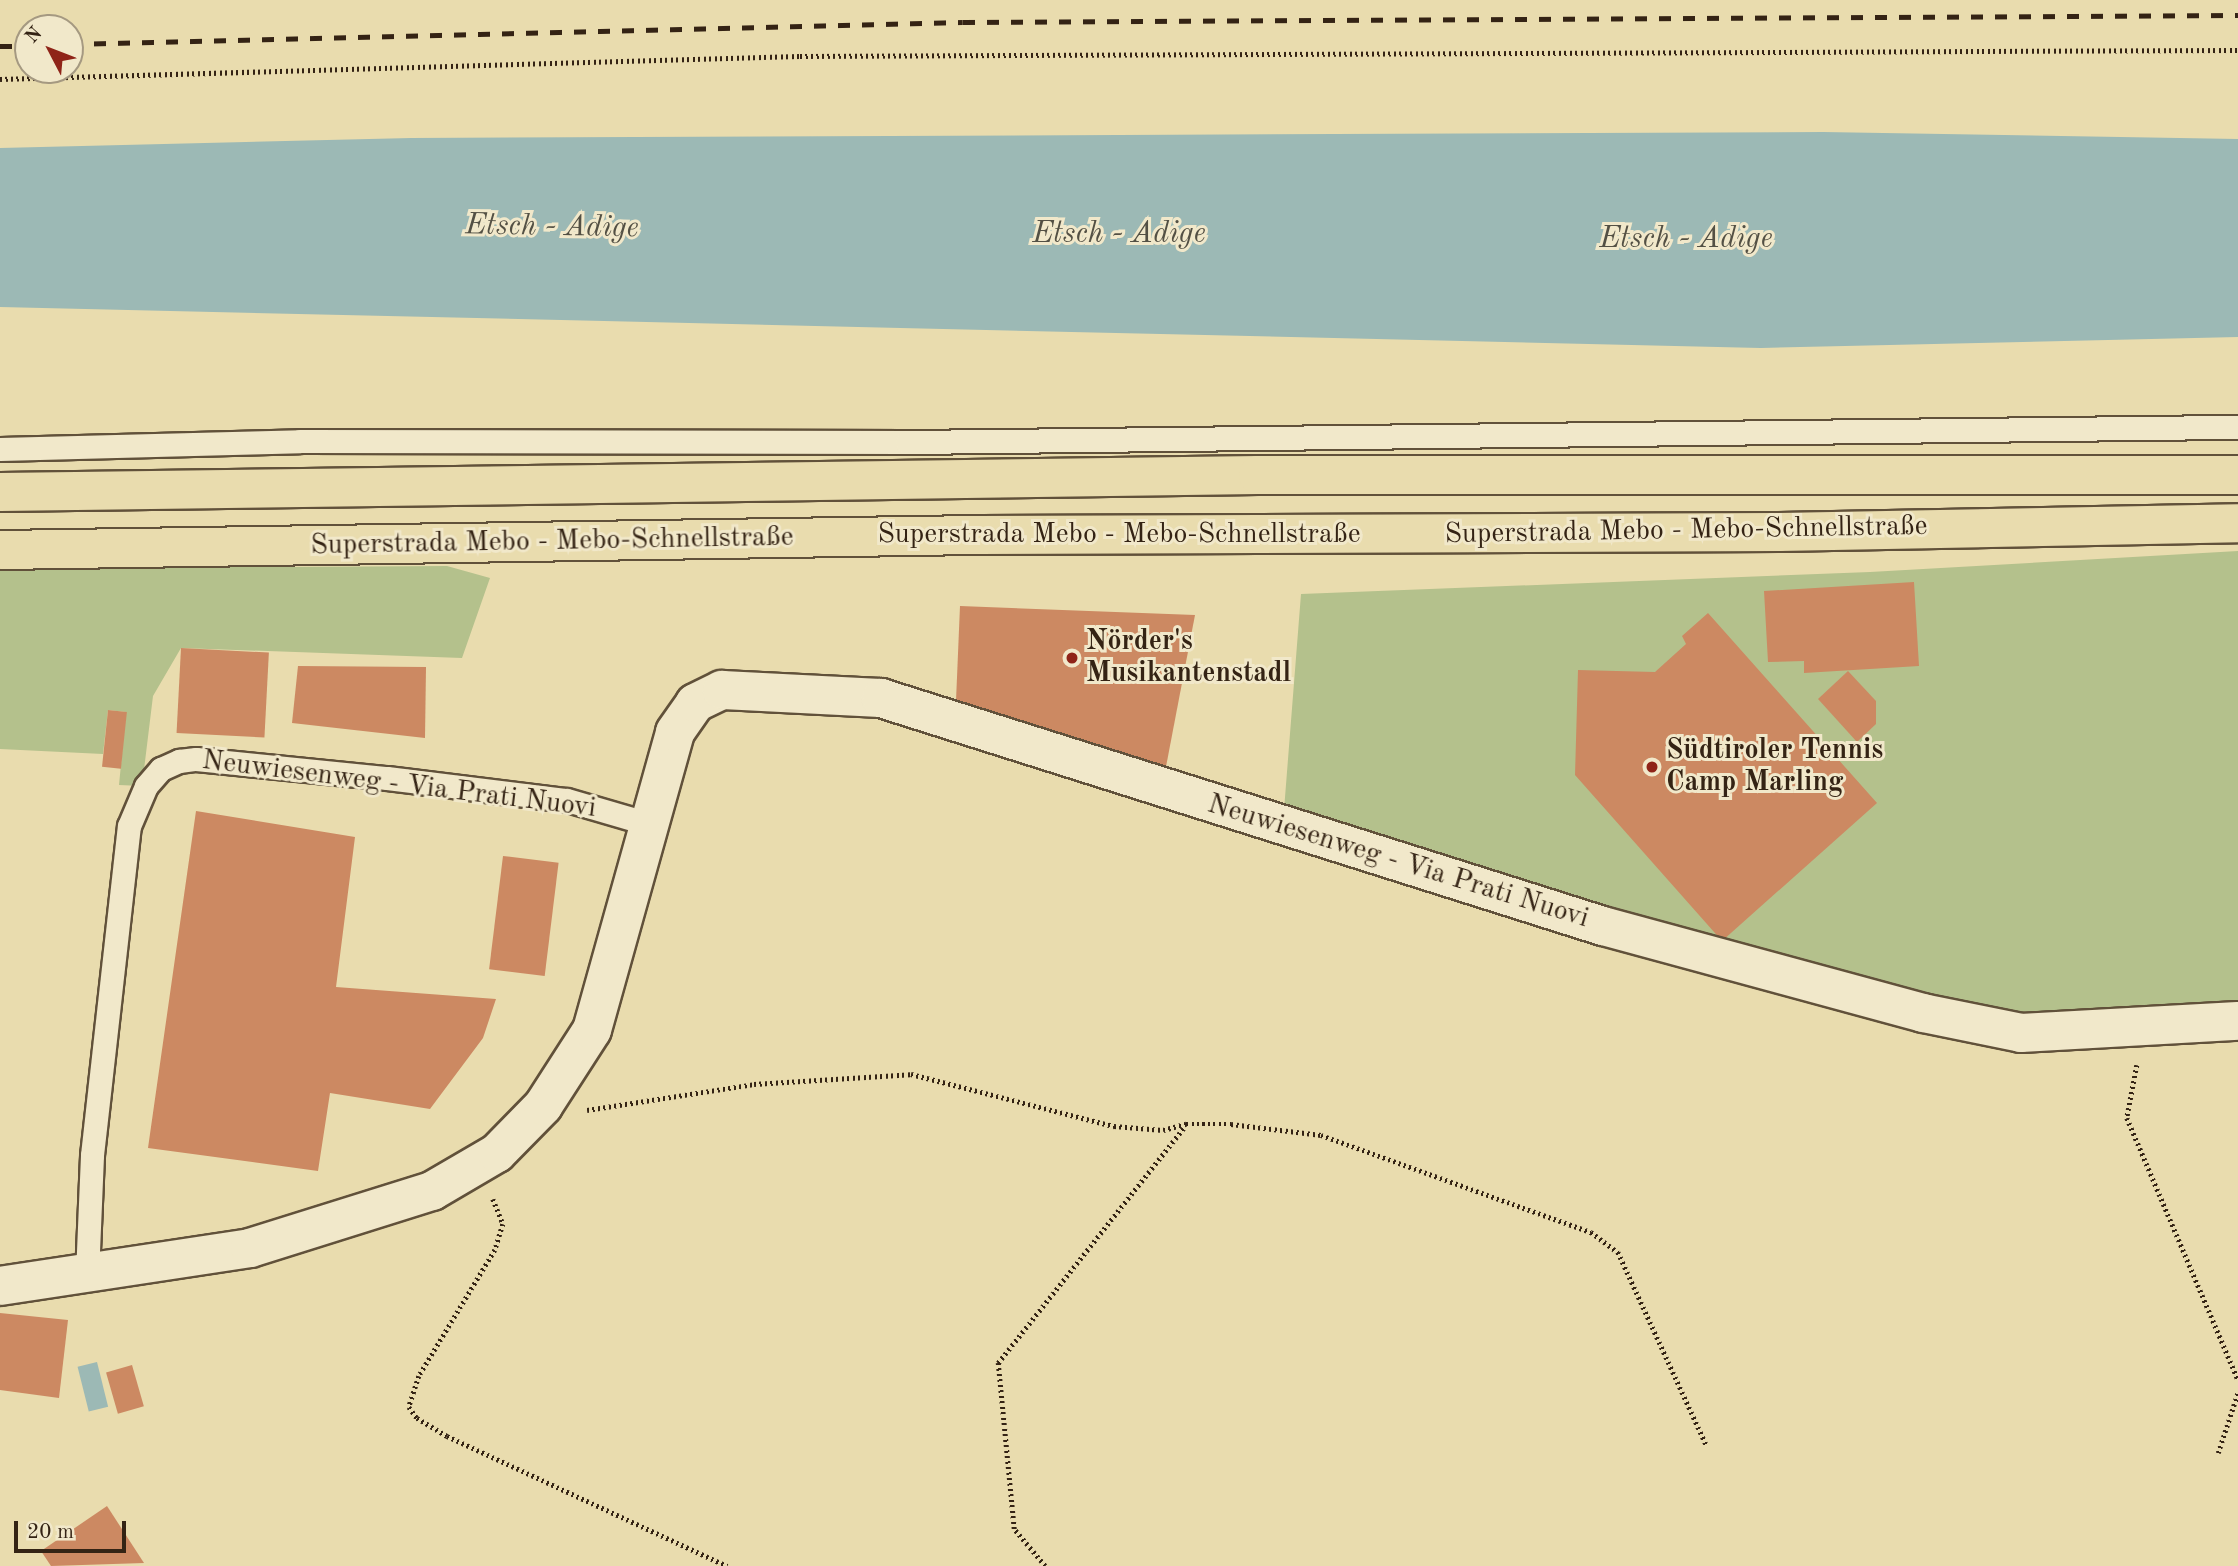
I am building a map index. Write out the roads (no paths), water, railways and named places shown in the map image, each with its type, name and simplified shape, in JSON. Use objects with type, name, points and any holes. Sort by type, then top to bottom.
[{"type":"highway","name":"Superstrada Mebo - Mebo-Schnellstraße","points":[[0,492],[1231,475],[2238,475]]},
{"type":"highway","name":"Superstrada Mebo - Mebo-Schnellstraße","points":[[0,550],[2238,523]]},
{"type":"street","name":"Neuwiesenweg - Via Prati Nuovi","points":[[0,1286],[87,1275],[250,1248],[432,1191],[476,1167],[543,1106],[569,1070],[600,1007],[674,732],[684,715],[707,694],[740,689],[881,698],[1602,926],[1923,1013],[2021,1033],[2238,1021]]},
{"type":"lane","points":[[0,449],[300,441],[934,442],[2238,427]]},
{"type":"lane","name":"Neuwiesenweg - Via Prati Nuovi","points":[[87,1275],[92,1155],[129,826],[146,786],[161,769],[179,761],[197,759],[387,778],[567,800],[649,824]]},
{"type":"water","name":"Etsch - Adige","points":[[1823,132],[2238,139],[2238,337],[1761,348],[0,307],[0,148],[411,138]]},
{"type":"water","points":[[97,1362],[108,1407],[89,1411],[78,1367]]},
{"type":"railway","points":[[84,44],[963,22],[2238,15]]},
{"type":"railway","points":[[0,46],[14,46]]},
{"type":"place","name":"Nörder's Musikantenstadl","points":[[1072,658]]},
{"type":"place","name":"Südtiroler Tennis Camp Marling","points":[[1652,767]]}]
